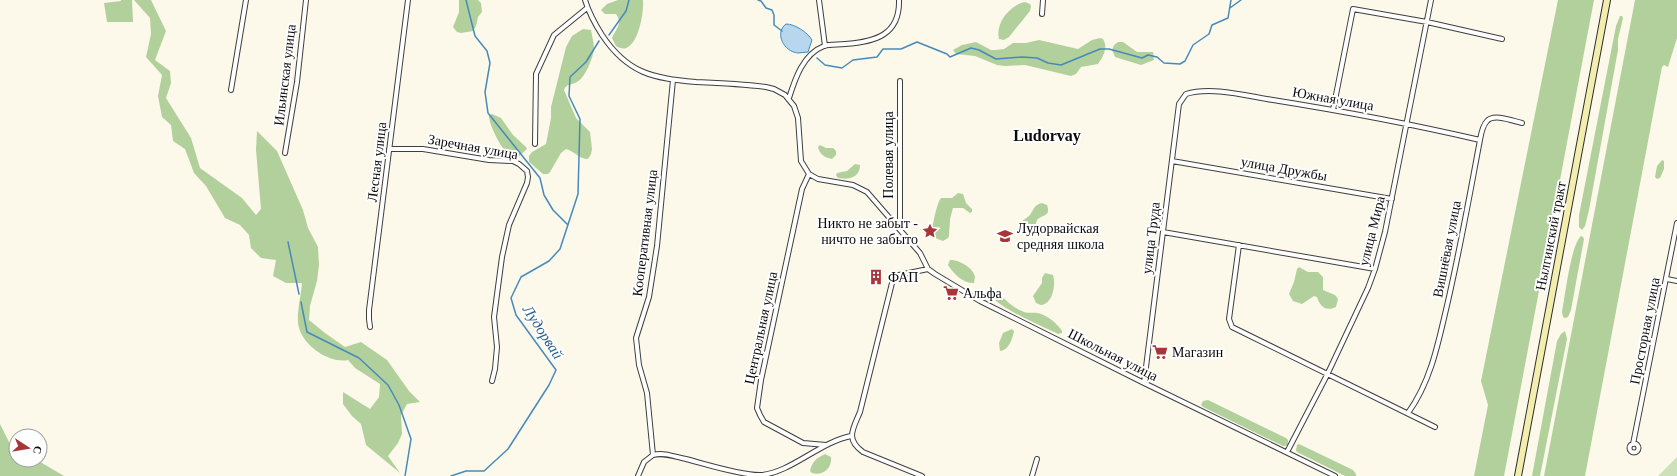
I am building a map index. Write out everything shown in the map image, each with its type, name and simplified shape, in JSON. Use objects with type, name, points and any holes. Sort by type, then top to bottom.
[{"type":"main road","name":"Нылгинский тракт","points":[[1518,476],[1607,0]]},
{"type":"street","points":[[231,90],[246,0]]},
{"type":"street","name":"Ильинская улица","points":[[285,153],[298,75],[306,0]]},
{"type":"street","name":"Лесная улица","points":[[370,327],[369,310],[408,0]]},
{"type":"street","points":[[584,0],[596,26],[607,42],[634,68],[652,76],[673,80],[766,88],[780,92],[789,98],[797,112],[802,161],[809,174],[818,179],[853,185],[863,189],[871,195],[920,253],[928,269],[899,275],[892,283],[860,412],[852,428],[852,436],[857,448],[863,452],[922,476]]},
{"type":"street","points":[[819,0],[824,46]]},
{"type":"street","points":[[789,98],[795,79],[801,67],[817,50],[824,46],[848,44],[879,38],[892,29],[898,17],[900,0]]},
{"type":"street","points":[[1042,14],[1043,0]]},
{"type":"street","name":"улица Мира","points":[[1287,452],[1327,375],[1375,269],[1392,199],[1432,0]]},
{"type":"street","name":"Заречная улица","points":[[534,144],[536,74],[554,35],[587,8]]},
{"type":"street","points":[[1333,110],[1353,9],[1427,22],[1502,39]]},
{"type":"street","name":"Кооперативная улица","points":[[653,455],[647,393],[639,365],[636,338],[649,297],[657,246],[673,80]]},
{"type":"street","name":"Полевая улица","points":[[900,81],[900,229]]},
{"type":"street","name":"Южная улица","points":[[1183,97],[1193,92],[1202,91],[1236,94],[1407,123],[1480,140]]},
{"type":"street","name":"улица Труда","points":[[1144,383],[1179,104],[1183,97]]},
{"type":"street","name":"Вишнёвая улица","points":[[1408,413],[1420,397],[1436,352],[1460,249],[1484,125],[1490,118],[1495,117],[1522,122]]},
{"type":"street","name":"Заречная улица","points":[[389,149],[423,149],[489,160],[513,162],[519,164],[527,170],[527,183],[509,225],[502,257],[494,317],[497,347],[495,369],[492,381]]},
{"type":"street","name":"улица Дружбы","points":[[1172,161],[1392,199]]},
{"type":"street","name":"Центральная улица","points":[[809,174],[802,189],[761,380],[757,408],[764,422],[773,427],[803,443],[826,445]]},
{"type":"street","name":"Просторная улица","points":[[1633,444],[1677,223]]},
{"type":"street","points":[[1163,232],[1375,269]]},
{"type":"street","points":[[1239,245],[1229,320],[1232,327],[1435,427]]},
{"type":"street","name":"Школьная улица","points":[[928,269],[980,301],[1335,476]]},
{"type":"street","points":[[1666,279],[1677,281]]},
{"type":"street","points":[[638,476],[644,462],[653,455],[665,454],[704,464],[761,475],[785,467],[826,445],[852,436]]},
{"type":"street","points":[[1032,476],[1037,459]]},
{"type":"green space","points":[[132,0],[133,22],[107,22],[104,3]]},
{"type":"green space","points":[[134,0],[151,0],[166,31],[155,60],[170,71],[171,83],[166,98],[191,138],[200,168],[242,198],[256,215],[261,209],[256,150],[257,131],[277,151],[303,210],[308,228],[318,247],[319,265],[317,281],[310,306],[309,320],[345,347],[361,342],[387,360],[409,391],[420,402],[407,404],[401,415],[402,434],[398,443],[388,456],[400,473],[366,445],[361,424],[352,416],[343,404],[343,392],[370,409],[379,397],[380,384],[355,368],[348,360],[332,359],[324,356],[304,338],[298,323],[302,283],[286,283],[273,276],[276,260],[261,258],[251,248],[249,235],[240,225],[225,218],[206,186],[194,173],[185,149],[173,141],[171,125],[162,117],[158,96],[162,75],[146,57],[151,34],[150,18]]},
{"type":"green space","points":[[459,0],[478,0],[481,3],[482,12],[478,17],[473,31],[461,33],[457,32],[453,27],[459,12]]},
{"type":"green space","points":[[618,0],[643,0],[642,19],[638,33],[632,44],[625,48],[616,46],[612,38],[619,23],[618,17],[616,14],[605,14],[601,10],[607,4]]},
{"type":"green space","points":[[1558,0],[1594,0],[1504,476],[1474,476],[1488,405],[1481,381]]},
{"type":"green space","points":[[1635,0],[1677,0],[1677,38],[1668,67],[1664,65],[1662,67],[1585,476],[1544,476]]},
{"type":"green space","points":[[1025,2],[1030,4],[1030,11],[1009,37],[1004,40],[999,39],[999,27],[1005,16],[1014,7]]},
{"type":"green space","points":[[1620,16],[1623,18],[1618,39],[1618,50],[1589,210],[1585,226],[1582,230],[1579,227],[1579,215],[1616,26]]},
{"type":"green space","points":[[583,29],[591,30],[594,49],[592,57],[586,72],[580,80],[567,86],[564,90],[576,118],[590,132],[592,149],[591,154],[588,159],[585,159],[566,149],[561,153],[550,172],[548,174],[543,174],[529,162],[529,156],[532,152],[546,144],[551,118],[551,107],[566,47],[572,36]]},
{"type":"green space","points":[[1100,38],[1103,39],[1105,48],[1104,55],[1098,64],[1081,67],[1076,74],[1071,76],[1025,65],[997,65],[975,56],[956,54],[953,50],[962,45],[976,42],[991,50],[996,50],[1004,49],[1013,43],[1026,43],[1039,40],[1078,49],[1092,40]]},
{"type":"green space","points":[[1118,42],[1123,42],[1137,52],[1153,52],[1154,60],[1141,65],[1115,57],[1112,50],[1114,45]]},
{"type":"green space","points":[[492,114],[501,118],[513,135],[526,147],[527,149],[517,158],[513,159],[509,156],[497,139],[489,119],[489,115]]},
{"type":"green space","points":[[820,145],[826,148],[833,148],[836,151],[836,155],[832,159],[821,154],[818,147]]},
{"type":"green space","points":[[1662,160],[1664,161],[1664,169],[1660,178],[1657,179],[1655,177],[1657,166]]},
{"type":"green space","points":[[855,164],[860,165],[856,175],[846,179],[838,178],[836,175],[837,173],[847,171]]},
{"type":"green space","points":[[958,193],[963,194],[966,203],[972,209],[972,212],[970,213],[963,208],[953,208],[948,238],[943,241],[935,238],[933,222],[941,198],[952,198]]},
{"type":"green space","points":[[1042,203],[1047,205],[1048,212],[1046,215],[1037,220],[1033,233],[1024,234],[1020,230],[1021,222],[1030,215],[1036,206]]},
{"type":"green space","points":[[1581,236],[1584,239],[1571,310],[1568,317],[1565,318],[1563,317],[1562,312],[1571,260],[1577,241]]},
{"type":"green space","points":[[950,260],[957,261],[969,267],[975,277],[974,283],[962,280],[948,265]]},
{"type":"green space","points":[[1299,267],[1308,272],[1318,272],[1323,277],[1323,290],[1335,295],[1338,299],[1336,307],[1329,309],[1324,307],[1321,305],[1317,297],[1314,296],[1302,304],[1293,301],[1289,294]]},
{"type":"green space","points":[[1045,273],[1053,275],[1054,288],[1048,301],[1041,305],[1036,303],[1033,296],[1042,283],[1042,278]]},
{"type":"green space","points":[[997,292],[1018,309],[1048,317],[1058,325],[1062,333],[1058,334],[1003,306],[993,297]]},
{"type":"green space","points":[[1012,329],[1014,331],[1010,344],[1006,349],[1000,351],[999,343],[1003,333]]},
{"type":"green space","points":[[1565,331],[1567,339],[1540,476],[1532,476],[1557,341],[1561,334]]},
{"type":"green space","points":[[1208,400],[1286,438],[1288,440],[1288,445],[1283,446],[1201,405],[1203,401]]},
{"type":"green space","points":[[0,424],[8,440],[8,468],[48,468],[48,467],[64,476],[0,476]]},
{"type":"green space","points":[[1299,444],[1353,470],[1356,476],[1345,476],[1297,452],[1297,445]]},
{"type":"green space","points":[[825,454],[831,457],[830,465],[826,471],[816,474],[812,473],[810,471],[814,462],[817,458]]},
{"type":"green space","points":[[1677,457],[1677,476],[1658,476]]},
{"type":"water","points":[[786,24],[797,27],[810,37],[812,40],[808,52],[793,52],[785,46],[782,42],[781,32],[782,28]]},
{"type":"waterway","points":[[466,0],[475,36],[487,51],[490,63],[485,92],[488,113],[540,178],[544,195],[553,210],[568,225]]},
{"type":"waterway","name":"Лудорвай","points":[[609,35],[626,11],[629,0]]},
{"type":"waterway","points":[[758,0],[761,1],[766,8],[772,10],[774,15],[774,25],[782,31]]},
{"type":"waterway","points":[[817,58],[825,65],[842,68],[853,60],[877,57],[883,49],[901,49],[917,42],[947,54],[950,57],[971,48],[979,50],[996,59],[1022,57],[1037,58],[1048,63],[1061,65],[1100,49],[1109,49],[1142,58],[1148,55],[1157,57],[1164,63],[1180,64],[1185,61],[1193,45],[1209,34],[1212,25],[1228,18],[1231,0]]},
{"type":"waterway","points":[[1230,8],[1241,0]]},
{"type":"waterway","name":"Лудорвай","points":[[451,476],[466,471],[484,471],[508,449],[549,385],[556,370],[516,315],[511,298],[521,277],[549,261],[560,249],[578,194],[580,119],[569,96],[570,77],[586,62],[599,41]]},
{"type":"waterway","points":[[288,242],[299,294]]},
{"type":"waterway","points":[[301,302],[307,332],[359,358],[388,385],[399,405],[411,439],[405,476]]},
{"type":"place","name":"Никто не забыт - ничто не забыто","points":[[930,231]]},
{"type":"place","name":"Лудорвайская средняя школа","points":[[1005,236]]},
{"type":"place","name":"ФАП","points":[[876,277]]},
{"type":"place","name":"Альфа","points":[[951,293]]},
{"type":"place","name":"Магазин","points":[[1160,352]]},
{"type":"district","name":"Ludorvay","points":[[1047,135]]}]
